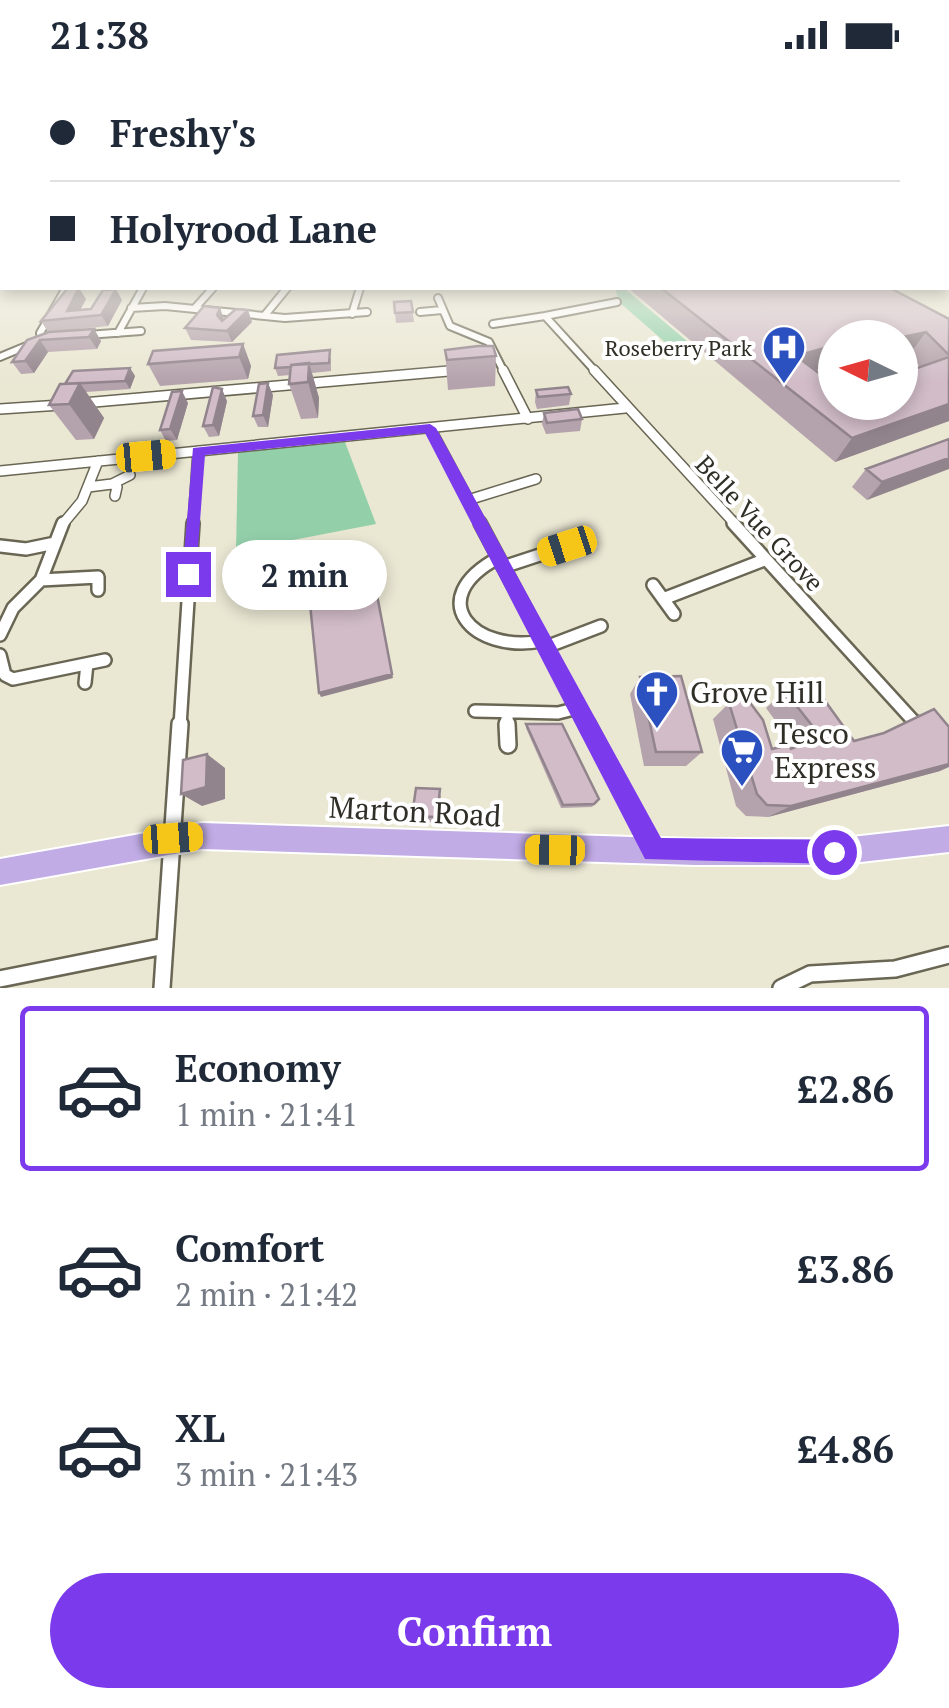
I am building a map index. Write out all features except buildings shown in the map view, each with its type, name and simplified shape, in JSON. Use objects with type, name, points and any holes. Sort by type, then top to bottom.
[{"type":"main road","name":"Marton Road","points":[[0,872],[173,838],[276,836],[489,849],[834,852],[949,839]]},
{"type":"street","points":[[41,340],[40,332],[61,297]]},
{"type":"street","points":[[118,333],[138,297]]},
{"type":"street","points":[[195,308],[205,297]]},
{"type":"street","points":[[264,315],[282,297]]},
{"type":"street","points":[[352,314],[357,297]]},
{"type":"street","points":[[438,298],[450,326],[485,338],[528,419]]},
{"type":"street","points":[[493,324],[617,302]]},
{"type":"street","points":[[131,308],[195,308],[284,318],[367,312]]},
{"type":"street","points":[[420,312],[442,310]]},
{"type":"street","points":[[228,326],[238,311]]},
{"type":"street","name":"Belle Vue Grove","points":[[544,315],[624,408],[923,731]]},
{"type":"street","points":[[71,336],[140,331]]},
{"type":"street","points":[[0,357],[56,337]]},
{"type":"street","points":[[482,368],[500,367]]},
{"type":"street","points":[[0,408],[464,370]]},
{"type":"street","points":[[0,471],[624,408]]},
{"type":"street","points":[[430,428],[654,850]]},
{"type":"street","points":[[162,988],[198,451]]},
{"type":"street","points":[[0,635],[13,608],[41,580],[98,461]]},
{"type":"street","points":[[88,487],[112,484],[130,475]]},
{"type":"street","points":[[468,500],[536,480]]},
{"type":"street","points":[[112,484],[117,487],[115,496]]},
{"type":"street","points":[[0,546],[26,549],[56,543]]},
{"type":"street","points":[[567,546],[478,566],[466,579],[460,596],[466,620],[479,636],[498,645],[517,647],[544,644],[601,626]]},
{"type":"street","points":[[663,599],[764,560]]},
{"type":"street","points":[[41,580],[98,577],[98,590]]},
{"type":"street","points":[[653,585],[674,614]]},
{"type":"street","points":[[0,655],[4,674],[13,678],[105,660]]},
{"type":"street","points":[[84,684],[87,664]]},
{"type":"street","points":[[475,710],[558,713],[578,708]]},
{"type":"street","points":[[507,713],[508,746]]},
{"type":"street","points":[[0,979],[165,946]]},
{"type":"street","points":[[780,988],[795,977],[813,972],[912,967],[949,955]]},
{"type":"green space","points":[[618,297],[634,297],[700,352],[681,356]]},
{"type":"green space","points":[[345,442],[376,524],[236,551],[238,452]]},
{"type":"place","name":"Roseberry Park","points":[[784,385]]},
{"type":"place","name":"Grove Hill","points":[[657,730]]},
{"type":"place","name":"Tesco Express","points":[[742,788]]},
{"type":"route","points":[[188,574],[198,451],[430,428],[654,850],[834,852]]}]
